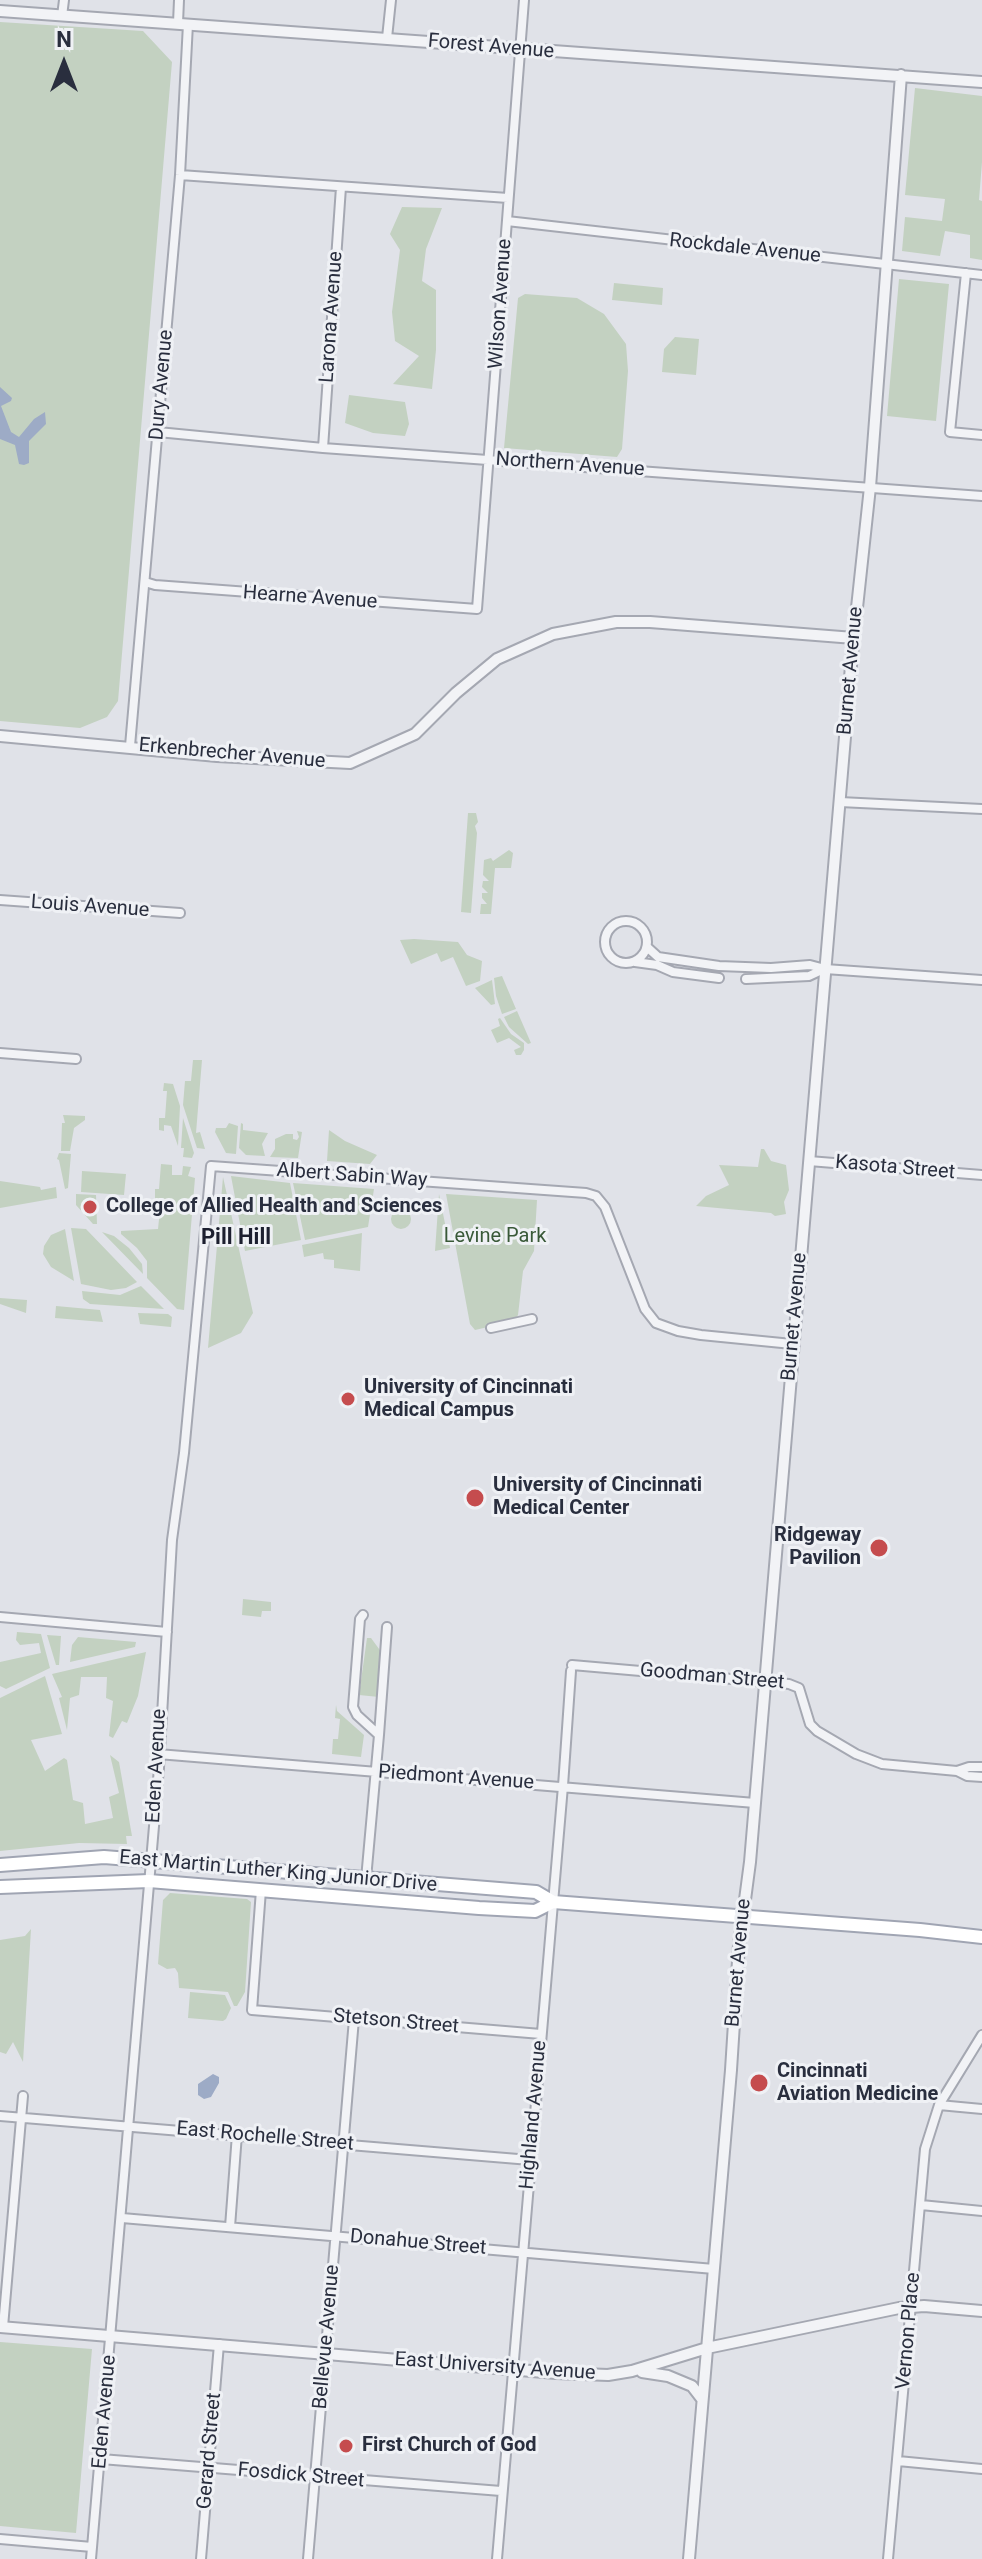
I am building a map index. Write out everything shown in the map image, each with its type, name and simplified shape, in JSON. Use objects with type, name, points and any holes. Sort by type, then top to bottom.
[{"type":"main road","name":"East Martin Luther King Junior Drive","points":[[0,1865],[88,1857],[151,1860],[536,1892],[553,1902],[982,1937]]},
{"type":"main road","name":"East Martin Luther King Junior Drive","points":[[0,1887],[149,1881],[535,1911],[553,1902]]},
{"type":"street","points":[[62,16],[64,0]]},
{"type":"street","name":"Dury Avenue","points":[[130,746],[180,175],[183,23],[179,0]]},
{"type":"street","points":[[387,38],[391,0]]},
{"type":"street","name":"Wilson Avenue","points":[[477,609],[524,0]]},
{"type":"street","name":"Forest Avenue","points":[[0,11],[982,82]]},
{"type":"street","name":"Burnet Avenue","points":[[689,2559],[741,1917],[755,1803],[792,1344],[870,487],[901,75]]},
{"type":"street","points":[[180,175],[508,198]]},
{"type":"street","name":"Larona Avenue","points":[[323,448],[341,187]]},
{"type":"street","name":"Rockdale Avenue","points":[[507,221],[982,275]]},
{"type":"street","points":[[966,273],[950,432],[982,435]]},
{"type":"street","name":"Northern Avenue","points":[[158,432],[323,448],[982,496]]},
{"type":"street","name":"Hearne Avenue","points":[[145,582],[259,594],[477,609]]},
{"type":"street","name":"Erkenbrecher Avenue","points":[[0,736],[217,756],[350,763],[383,751],[415,734],[456,693],[497,659],[553,634],[603,624],[650,622],[854,638]]},
{"type":"street","points":[[840,802],[982,809]]},
{"type":"street","name":"Louis Avenue","points":[[0,900],[180,913]]},
{"type":"street","points":[[634,962],[647,947],[646,933],[636,923],[622,921],[610,928],[605,942],[609,955],[620,962],[657,965],[673,972],[719,978]]},
{"type":"street","points":[[647,947],[658,957],[675,961],[744,967],[810,965],[825,969],[982,980]]},
{"type":"street","points":[[746,979],[809,976],[825,969]]},
{"type":"street","points":[[0,1053],[76,1059]]},
{"type":"street","name":"Kasota Street","points":[[809,1161],[982,1175]]},
{"type":"street","name":"Albert Sabin Way","points":[[211,1166],[596,1196],[605,1207],[645,1309],[656,1323],[701,1335],[792,1344]]},
{"type":"street","name":"Eden Avenue","points":[[91,2559],[151,1860],[174,1516],[183,1462],[211,1166]]},
{"type":"street","points":[[491,1328],[532,1319]]},
{"type":"street","points":[[363,1615],[360,1619],[353,1707],[357,1715],[379,1735]]},
{"type":"street","points":[[0,1617],[167,1632]]},
{"type":"street","points":[[366,1879],[387,1627]]},
{"type":"street","name":"Goodman Street","points":[[571,1668],[657,1672],[795,1685],[804,1700],[810,1724],[856,1754],[891,1765],[957,1771],[967,1776],[982,1777]]},
{"type":"street","name":"Highland Avenue","points":[[497,2559],[571,1668]]},
{"type":"street","name":"Piedmont Avenue","points":[[158,1754],[755,1803]]},
{"type":"street","name":"Goodman Street","points":[[957,1771],[982,1767]]},
{"type":"street","name":"Stetson Street","points":[[261,1890],[252,2010],[541,2034]]},
{"type":"street","name":"Bellevue Avenue","points":[[308,2559],[354,2019]]},
{"type":"street","name":"Vernon Place","points":[[888,2559],[925,2149],[939,2105],[982,2035]]},
{"type":"street","points":[[2,2327],[23,2096]]},
{"type":"street","points":[[939,2105],[982,2109]]},
{"type":"street","name":"East Rochelle Street","points":[[0,2116],[530,2160]]},
{"type":"street","points":[[230,2227],[237,2134]]},
{"type":"street","points":[[921,2205],[982,2211]]},
{"type":"street","name":"Donahue Street","points":[[122,2218],[714,2269]]},
{"type":"street","name":"East University Avenue","points":[[2,2327],[584,2375],[632,2371],[707,2348],[912,2306],[982,2311]]},
{"type":"street","name":"Gerard Street","points":[[201,2559],[219,2344]]},
{"type":"street","points":[[632,2371],[668,2376],[692,2386],[702,2399]]},
{"type":"street","name":"Fosdick Street","points":[[101,2459],[501,2491]]},
{"type":"street","points":[[898,2461],[982,2469]]},
{"type":"street","points":[[0,2539],[92,2547]]},
{"type":"green space","points":[[0,22],[143,31],[172,62],[118,701],[107,717],[80,728],[0,721]]},
{"type":"green space","points":[[915,88],[982,96],[979,200],[982,201],[982,260],[970,258],[970,235],[945,231],[940,256],[902,251],[905,217],[942,221],[945,199],[905,195]]},
{"type":"green space","points":[[402,207],[442,208],[426,249],[422,281],[436,290],[436,350],[432,389],[393,384],[419,356],[395,341],[392,312],[400,250],[390,234]]},
{"type":"green space","points":[[899,279],[949,284],[936,421],[887,416]]},
{"type":"green space","points":[[614,283],[663,288],[662,305],[612,300]]},
{"type":"green space","points":[[525,294],[577,298],[604,314],[626,344],[628,371],[622,449],[617,457],[504,448],[518,298]]},
{"type":"green space","points":[[675,337],[699,339],[696,375],[662,372],[664,349]]},
{"type":"green space","points":[[349,395],[405,402],[409,424],[405,436],[373,433],[345,423]]},
{"type":"green space","points":[[468,813],[476,813],[478,822],[475,826],[471,913],[461,912]]},
{"type":"green space","points":[[509,850],[513,853],[511,868],[495,868],[491,914],[480,914],[481,904],[487,904],[482,893],[488,893],[482,887],[483,881],[489,881],[483,875],[484,860],[491,858],[493,861]]},
{"type":"green space","points":[[400,940],[458,942],[467,955],[482,961],[480,981],[466,986],[453,957],[441,962],[437,953],[411,964]]},
{"type":"green space","points":[[502,976],[516,1009],[502,1014],[494,978]]},
{"type":"green space","points":[[492,980],[495,1004],[491,1005],[475,988]]},
{"type":"green space","points":[[517,1011],[531,1043],[528,1044],[509,1027],[504,1017]]},
{"type":"green space","points":[[500,1018],[511,1034],[524,1043],[521,1055],[516,1055],[514,1050],[521,1047],[509,1038],[497,1043],[491,1030],[500,1026]]},
{"type":"green space","points":[[193,1060],[202,1060],[196,1133],[200,1132],[205,1149],[197,1148],[183,1105],[185,1081],[191,1081]]},
{"type":"green space","points":[[164,1083],[173,1084],[180,1106],[178,1146],[171,1126],[164,1125],[164,1131],[159,1130],[159,1118],[165,1118],[167,1091],[163,1091]]},
{"type":"green space","points":[[63,1115],[85,1116],[85,1120],[74,1128],[70,1151],[61,1151],[62,1123],[65,1123]]},
{"type":"green space","points":[[183,1118],[194,1153],[192,1158],[183,1157]]},
{"type":"green space","points":[[229,1123],[238,1126],[236,1154],[226,1153],[215,1132],[216,1128],[226,1128]]},
{"type":"green space","points":[[241,1123],[243,1130],[268,1133],[262,1144],[265,1156],[246,1155],[239,1148]]},
{"type":"green space","points":[[329,1130],[377,1155],[370,1164],[327,1161]]},
{"type":"green space","points":[[297,1131],[302,1132],[298,1158],[270,1157],[275,1149],[275,1139],[293,1134],[293,1139],[297,1140]]},
{"type":"green space","points":[[761,1149],[771,1161],[786,1165],[789,1190],[784,1202],[786,1214],[775,1216],[771,1213],[696,1206],[706,1196],[729,1185],[719,1165],[758,1167]]},
{"type":"green space","points":[[59,1153],[71,1154],[68,1188],[65,1189],[57,1159]]},
{"type":"green space","points":[[161,1164],[172,1165],[172,1175],[182,1175],[183,1166],[191,1167],[188,1176],[195,1178],[184,1310],[177,1309],[147,1278],[147,1261],[121,1234],[121,1231],[158,1229],[161,1200],[155,1199],[155,1189],[159,1189]]},
{"type":"green space","points":[[82,1171],[126,1174],[124,1195],[81,1192]]},
{"type":"green space","points":[[231,1176],[290,1183],[301,1240],[245,1251]]},
{"type":"green space","points":[[223,1177],[253,1313],[241,1333],[208,1348]]},
{"type":"green space","points":[[0,1181],[40,1187],[41,1190],[56,1187],[57,1198],[0,1208]]},
{"type":"green space","points":[[293,1183],[374,1189],[368,1227],[305,1240]]},
{"type":"green space","points":[[76,1194],[96,1195],[97,1224],[93,1224],[76,1205]]},
{"type":"green space","points":[[439,1194],[450,1248],[435,1251]]},
{"type":"green space","name":"Levine Park","points":[[446,1194],[537,1200],[534,1251],[523,1271],[518,1315],[514,1321],[475,1330],[470,1324]]},
{"type":"green space","points":[[401,1209],[408,1212],[411,1219],[408,1226],[401,1229],[394,1226],[391,1219],[394,1212]]},
{"type":"green space","points":[[71,1228],[86,1229],[137,1282],[126,1288],[111,1290],[81,1284]]},
{"type":"green space","points":[[65,1229],[74,1281],[51,1267],[43,1254],[51,1235]]},
{"type":"green space","points":[[102,1232],[114,1236],[129,1248],[142,1264],[143,1274]]},
{"type":"green space","points":[[362,1233],[360,1271],[334,1268],[334,1260],[324,1259],[323,1253],[304,1257],[302,1245]]},
{"type":"green space","points":[[141,1286],[164,1309],[90,1304],[83,1299],[82,1291],[120,1295]]},
{"type":"green space","points":[[0,1298],[27,1300],[26,1313],[0,1304]]},
{"type":"green space","points":[[56,1306],[100,1310],[103,1322],[55,1318]]},
{"type":"green space","points":[[138,1313],[168,1314],[172,1317],[171,1327],[140,1324]]},
{"type":"green space","points":[[243,1599],[271,1602],[271,1611],[262,1611],[261,1617],[242,1615]]},
{"type":"green space","points":[[17,1632],[41,1634],[50,1668],[6,1689],[0,1686],[0,1662],[41,1653],[39,1643],[20,1645],[16,1640]]},
{"type":"green space","points":[[47,1635],[61,1636],[59,1665],[56,1665]]},
{"type":"green space","points":[[78,1637],[136,1642],[135,1647],[70,1662],[72,1645]]},
{"type":"green space","points":[[367,1638],[371,1638],[382,1653],[379,1697],[359,1695]]},
{"type":"green space","points":[[146,1652],[138,1696],[127,1723],[122,1721],[113,1738],[109,1736],[113,1701],[106,1698],[107,1677],[81,1677],[79,1695],[70,1698],[67,1730],[59,1698],[62,1697],[52,1674]]},
{"type":"green space","points":[[45,1676],[62,1734],[31,1740],[45,1771],[64,1758],[67,1760],[73,1800],[83,1803],[85,1824],[113,1818],[109,1797],[119,1793],[110,1755],[119,1762],[132,1836],[126,1836],[127,1844],[79,1843],[0,1851],[0,1698]]},
{"type":"green space","points":[[336,1705],[337,1711],[364,1735],[361,1757],[332,1754],[333,1739],[338,1739],[340,1719],[335,1718]]},
{"type":"green space","points":[[170,1893],[247,1899],[251,1902],[245,1992],[237,2006],[234,2006],[228,1992],[179,1988],[175,1968],[167,1969],[158,1964],[163,1900]]},
{"type":"green space","points":[[31,1929],[23,2062],[13,2042],[6,2054],[0,2052],[0,1940],[25,1936]]},
{"type":"green space","points":[[190,1992],[225,1995],[231,2008],[226,2019],[188,2018]]},
{"type":"green space","points":[[0,2342],[92,2349],[76,2533],[0,2526]]},
{"type":"water","points":[[0,387],[12,398],[1,406],[11,432],[19,437],[34,419],[45,412],[46,424],[29,441],[29,463],[24,465],[19,464],[15,445],[0,439]]},
{"type":"water","points":[[213,2074],[219,2077],[219,2083],[211,2097],[204,2099],[198,2095],[198,2084]]},
{"type":"place","name":"College of Allied Health and Sciences","points":[[90,1207]]},
{"type":"place","name":"University of Cincinnati Medical Campus","points":[[348,1399]]},
{"type":"place","name":"University of Cincinnati Medical Center","points":[[475,1498]]},
{"type":"place","name":"Ridgeway Pavilion","points":[[879,1548]]},
{"type":"place","name":"Cincinnati Aviation Medicine","points":[[759,2083]]},
{"type":"place","name":"First Church of God","points":[[346,2446]]},
{"type":"district","name":"Pill Hill","points":[[236,1238]]}]
